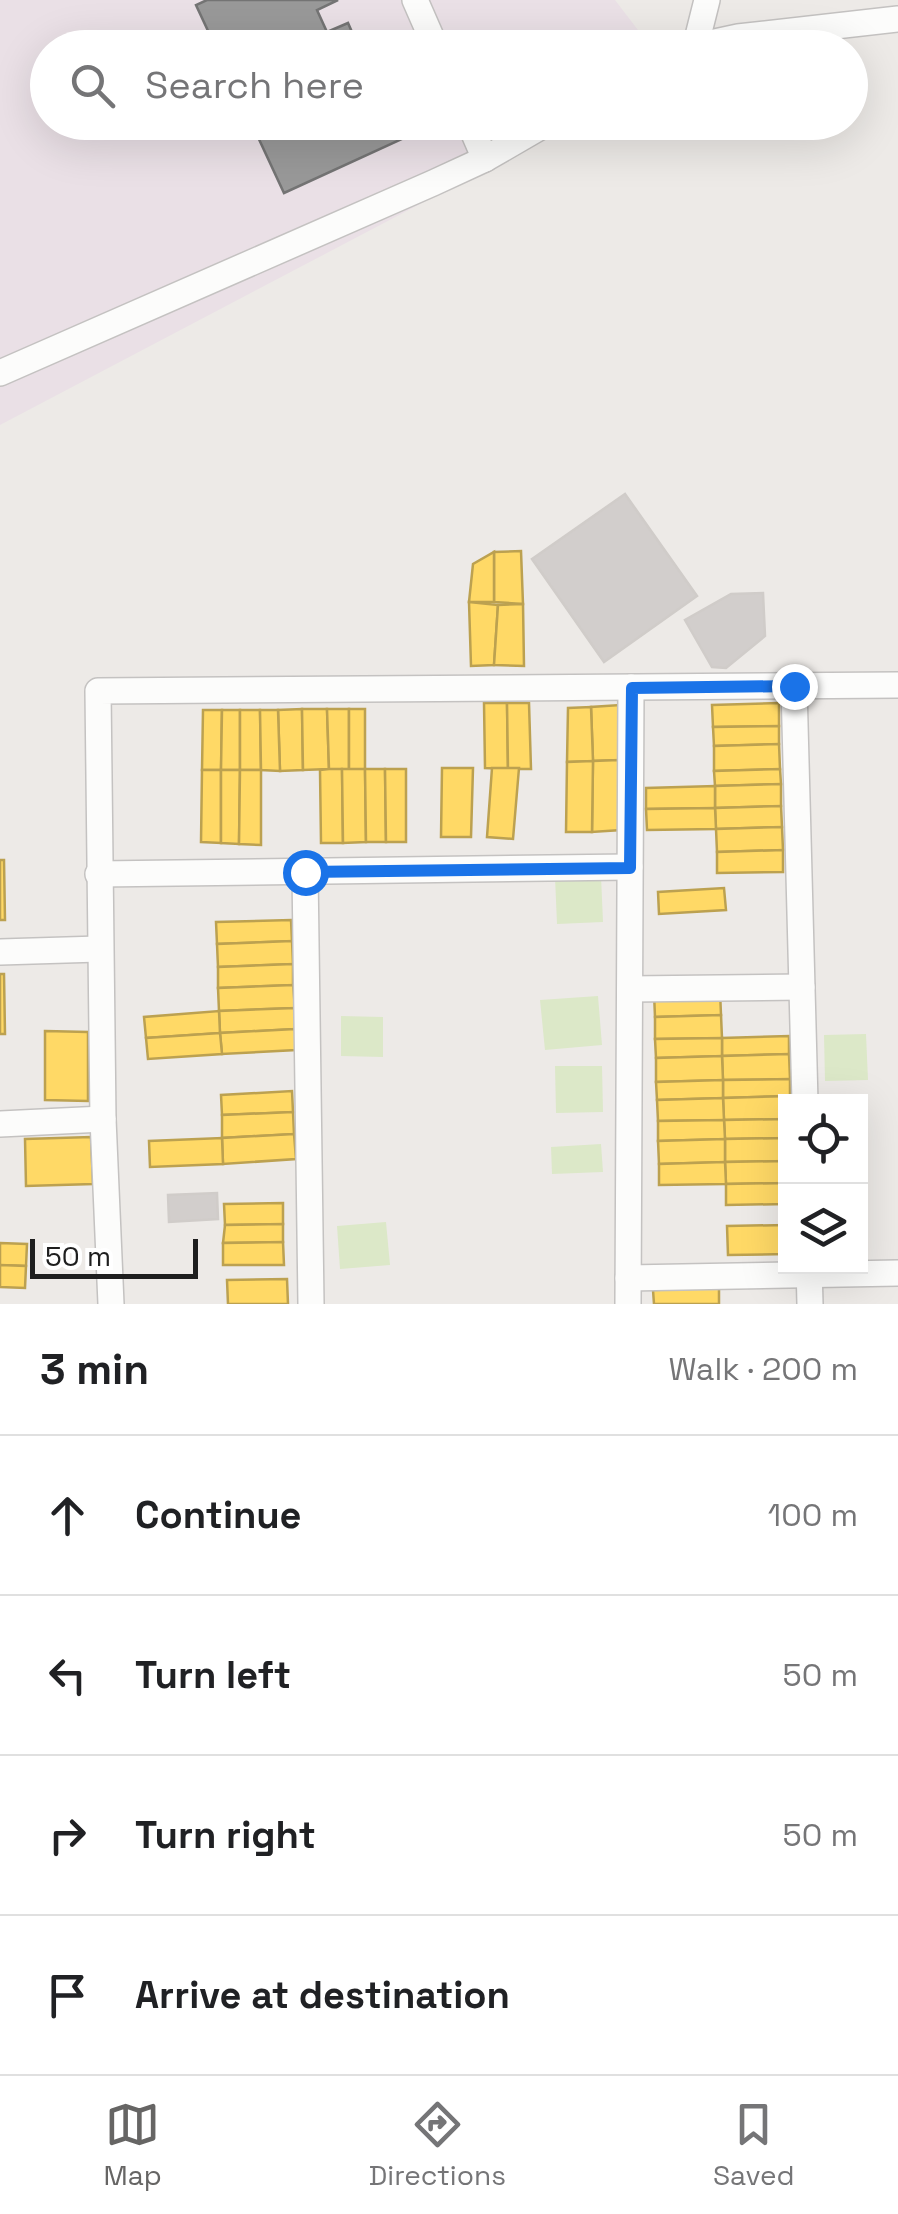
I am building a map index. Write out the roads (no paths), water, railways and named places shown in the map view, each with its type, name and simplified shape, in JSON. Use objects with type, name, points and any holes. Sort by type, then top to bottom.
[{"type":"street","points":[[415,0],[428,30]]},
{"type":"street","points":[[696,30],[706,0]]},
{"type":"street","points":[[809,30],[898,18]]},
{"type":"street","points":[[477,140],[485,159]]},
{"type":"street","points":[[0,373],[485,159],[518,140]]},
{"type":"street","points":[[112,1304],[103,1119],[98,691],[898,685]]},
{"type":"street","points":[[794,686],[804,1094]]},
{"type":"street","points":[[632,688],[628,1291],[778,1274]]},
{"type":"street","points":[[98,874],[630,868]]},
{"type":"street","points":[[305,872],[311,1304]]},
{"type":"street","points":[[0,952],[100,949]]},
{"type":"street","points":[[630,989],[802,988]]},
{"type":"street","points":[[0,1124],[103,1119]]},
{"type":"street","points":[[868,1272],[898,1273]]},
{"type":"street","points":[[809,1274],[810,1304]]}]
